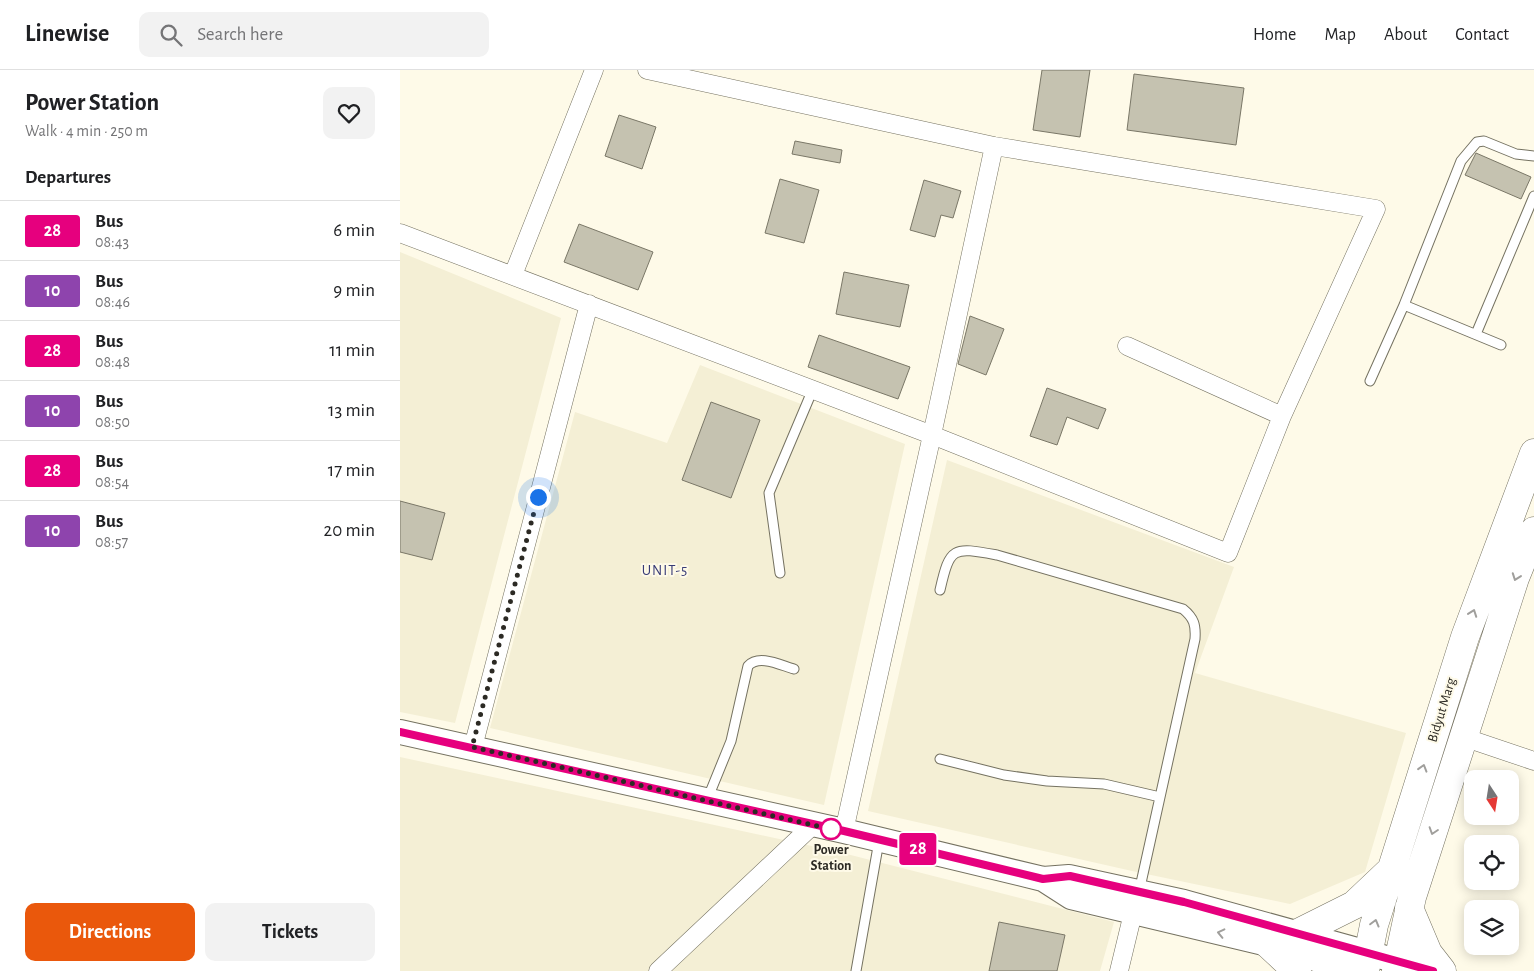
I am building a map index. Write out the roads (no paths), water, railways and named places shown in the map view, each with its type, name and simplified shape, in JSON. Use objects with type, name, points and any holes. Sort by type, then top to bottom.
[{"type":"main road","name":"Bidyut Marg","points":[[1362,965],[1465,637],[1534,453]]},
{"type":"main road","name":"Bidyut Marg","points":[[1397,966],[1410,908],[1463,737],[1515,578],[1534,531]]},
{"type":"main road","points":[[1296,934],[1354,905],[1392,868]]},
{"type":"main road","points":[[1410,908],[1428,953],[1442,971]]},
{"type":"main road","points":[[1268,944],[1297,971]]},
{"type":"street","points":[[513,275],[594,70]]},
{"type":"street","points":[[400,233],[813,389],[1228,553],[1282,416],[1376,210],[994,146],[647,70]]},
{"type":"street","points":[[844,831],[994,146]]},
{"type":"street","points":[[472,747],[589,304]]},
{"type":"street","points":[[1127,346],[1282,416]]},
{"type":"street","points":[[400,732],[813,826],[844,831],[1043,879],[1071,897],[1136,902],[1184,902],[1296,934],[1362,965]]},
{"type":"street","points":[[1463,737],[1534,761]]},
{"type":"street","points":[[658,971],[813,826]]},
{"type":"street","points":[[1136,902],[1268,944],[1362,965],[1397,966],[1433,971]]},
{"type":"street","points":[[1119,971],[1136,902]]},
{"type":"lane","points":[[1370,381],[1404,305],[1461,161],[1469,149],[1477,142],[1484,142],[1516,154],[1534,156]]},
{"type":"lane","points":[[1476,334],[1534,196]]},
{"type":"lane","points":[[1404,305],[1501,345]]},
{"type":"lane","points":[[780,573],[769,493],[813,389]]},
{"type":"lane","points":[[940,590],[947,561],[958,552],[972,551],[997,555],[1183,609],[1191,615],[1196,630],[1195,639],[1136,902]]},
{"type":"lane","points":[[707,801],[731,741],[748,666],[752,661],[759,660],[794,669]]},
{"type":"lane","points":[[940,759],[1004,775],[1047,781],[1104,784],[1160,797]]},
{"type":"lane","points":[[856,971],[880,840]]},
{"type":"place","name":"Power Station","points":[[831,829]]},
{"type":"district","name":"UNIT-5","points":[[665,570]]}]
